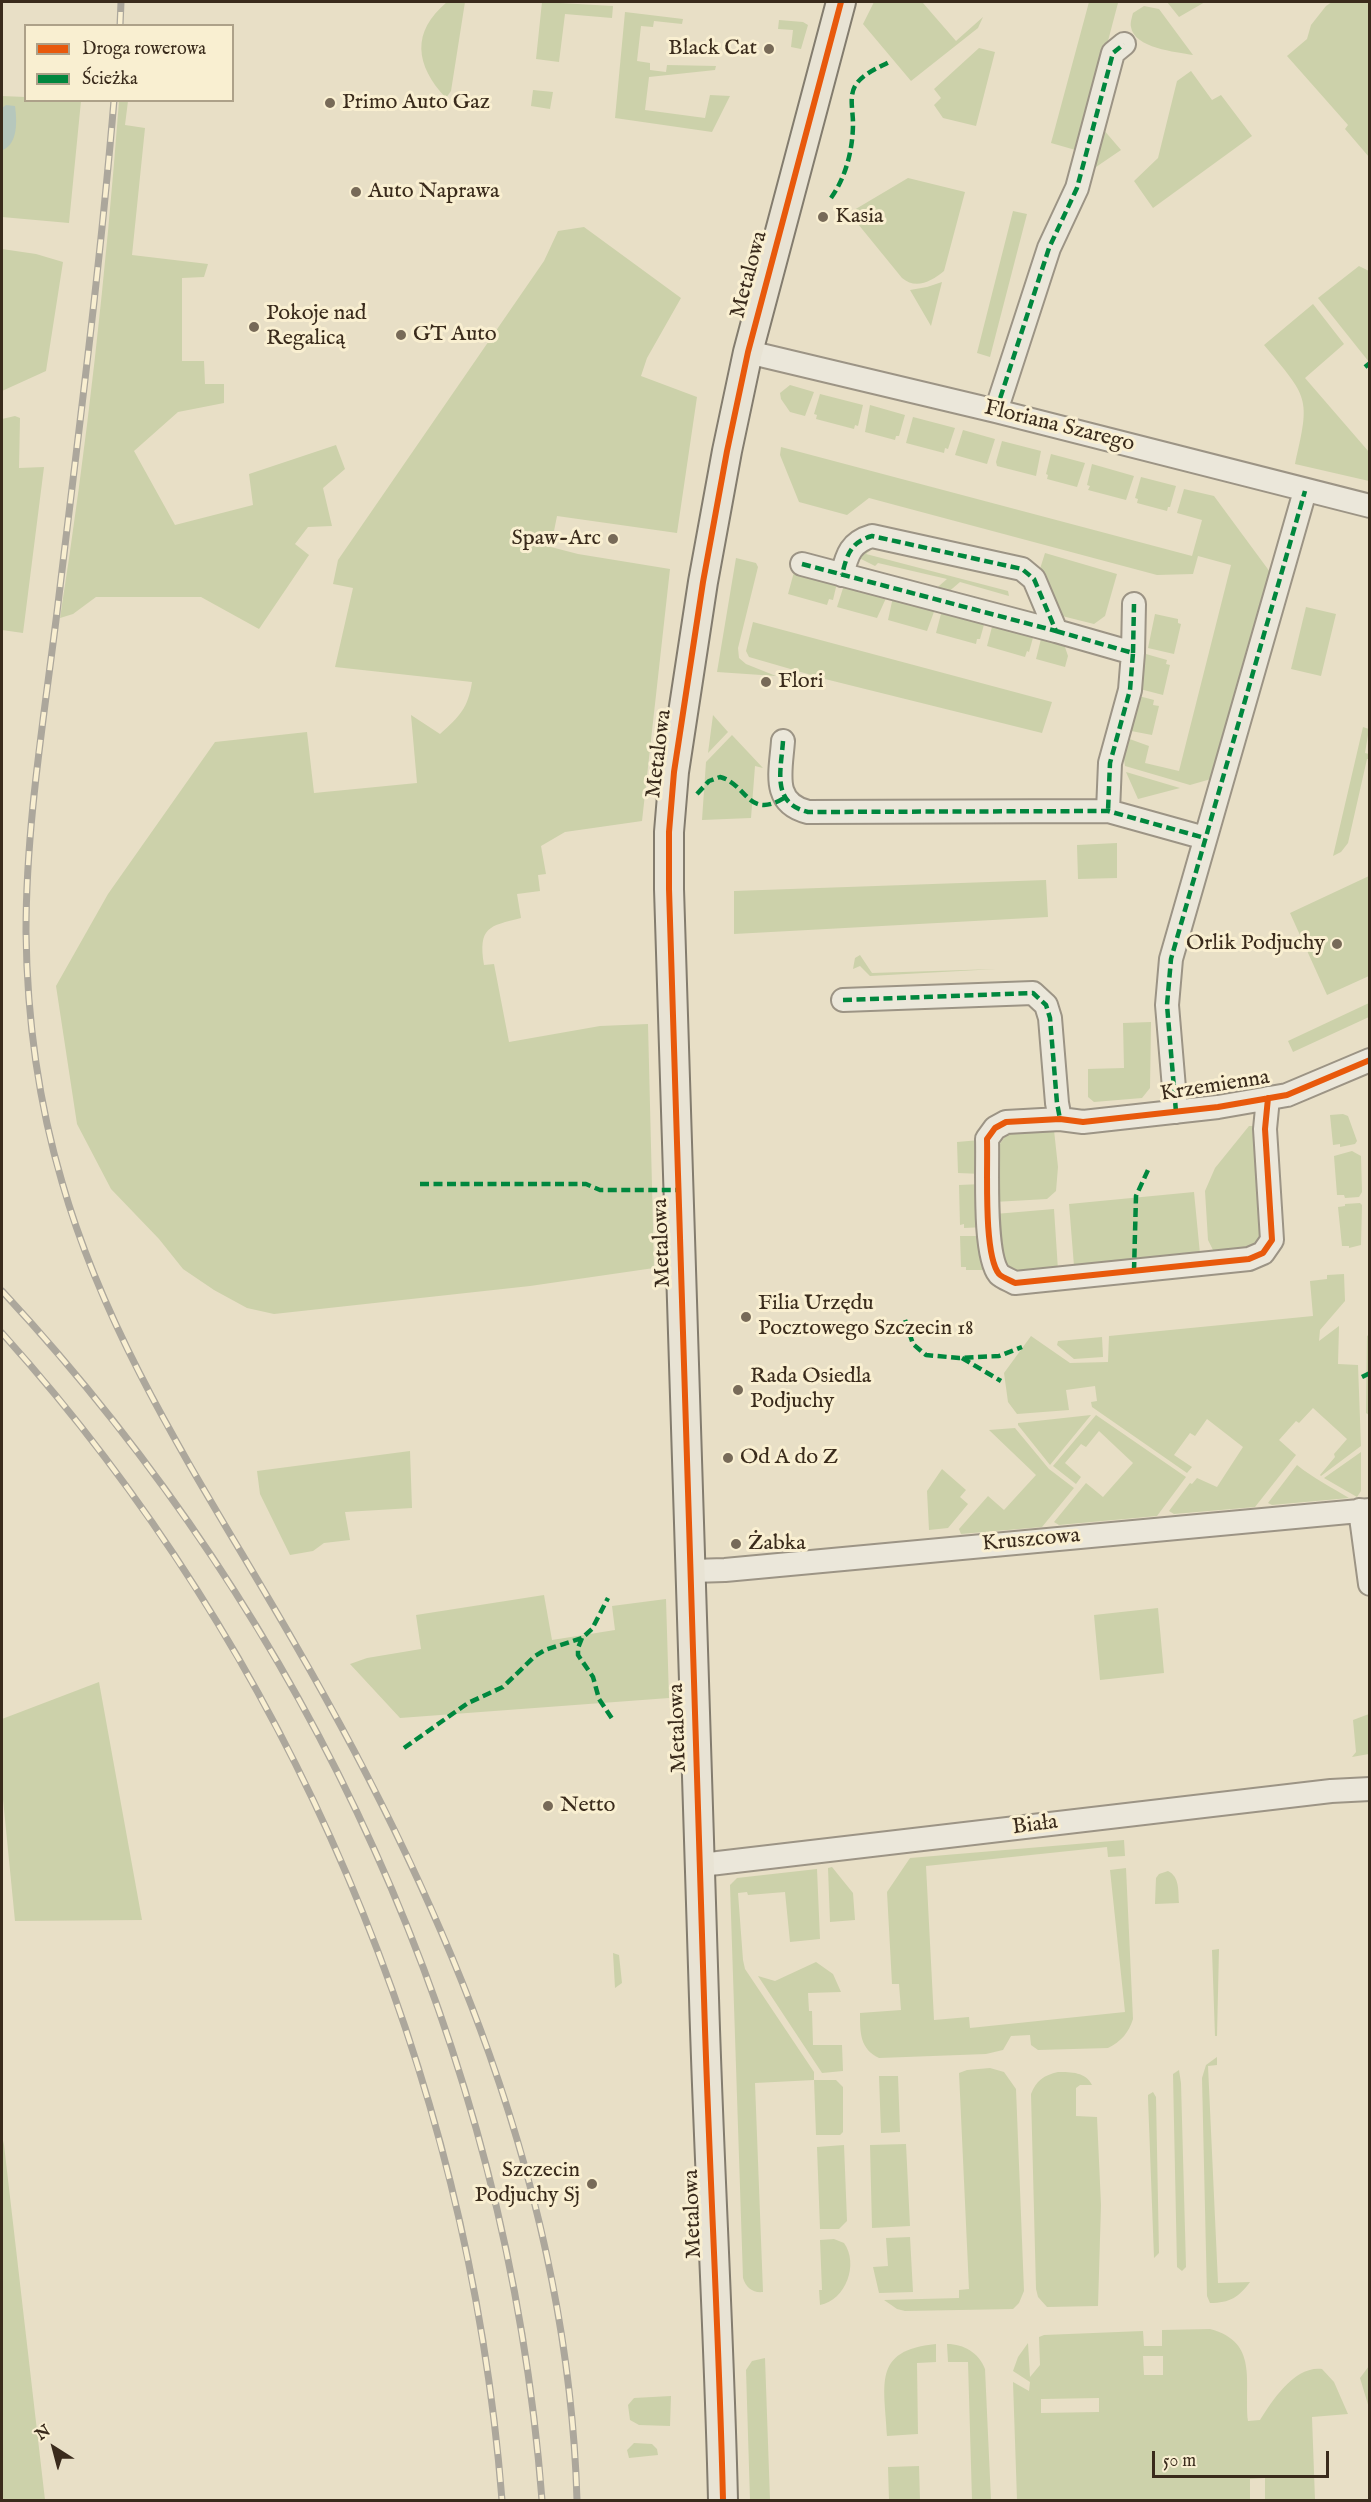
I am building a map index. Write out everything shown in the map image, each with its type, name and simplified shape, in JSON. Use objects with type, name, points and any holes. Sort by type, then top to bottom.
[{"type":"main road","name":"Metalowa","points":[[723,2500],[669,889],[669,832],[674,772],[703,582],[728,444],[748,352],[841,2]]},
{"type":"street","points":[[996,411],[1049,248],[1077,188],[1113,53],[1124,44]]},
{"type":"street","name":"Floriana Szarego","points":[[748,352],[996,411],[1370,506]]},
{"type":"street","points":[[1176,1112],[1167,1005],[1171,959],[1305,491]]},
{"type":"street","points":[[842,575],[851,548],[861,539],[872,536],[1022,569],[1034,579],[1056,631]]},
{"type":"street","points":[[802,564],[1133,652]]},
{"type":"street","points":[[1108,811],[1110,763],[1131,690],[1134,604]]},
{"type":"street","points":[[783,741],[782,791],[789,805],[808,812],[1108,811],[1205,838]]},
{"type":"street","points":[[843,1000],[1033,993],[1046,1005],[1050,1018],[1060,1119]]},
{"type":"street","name":"Krzemienna","points":[[1268,1098],[1265,1129],[1272,1240],[1263,1253],[1249,1260],[1015,1283],[1000,1275],[994,1264],[989,1232],[987,1139],[995,1128],[1006,1122],[1060,1119],[1083,1122],[1176,1112],[1287,1095],[1370,1060]]},
{"type":"street","points":[[1365,1510],[1370,1584]]},
{"type":"street","name":"Kruszcowa","points":[[692,1571],[725,1570],[1365,1510]]},
{"type":"street","name":"Biała","points":[[701,1865],[1370,1788]]},
{"type":"green space","points":[[447,2],[465,2],[451,91],[446,98],[428,73],[421,49],[427,25],[435,13]]},
{"type":"green space","points":[[542,2],[613,6],[612,18],[565,14],[559,62],[536,59]]},
{"type":"green space","points":[[874,2],[925,2],[923,3],[956,41],[983,17],[978,28],[911,81],[863,24]]},
{"type":"green space","points":[[1089,2],[1118,3],[1079,151],[1051,143]]},
{"type":"green space","points":[[1167,2],[1205,2],[1179,17]]},
{"type":"green space","points":[[1332,2],[1369,2],[1369,157],[1345,129],[1348,125],[1287,56],[1307,39],[1311,25]]},
{"type":"green space","points":[[1144,6],[1159,9],[1193,55],[1157,48],[1140,40],[1134,34],[1131,25],[1133,13]]},
{"type":"green space","points":[[625,12],[683,19],[682,24],[654,21],[653,27],[641,26],[637,61],[650,63],[650,70],[666,72],[667,65],[716,66],[715,70],[649,77],[645,110],[705,118],[710,95],[730,96],[712,132],[615,118]]},
{"type":"green space","points":[[779,20],[803,22],[808,25],[801,49],[791,47],[793,30],[778,29]]},
{"type":"green space","points":[[979,48],[995,52],[976,126],[943,118],[934,105],[941,98],[934,89]]},
{"type":"green space","points":[[1191,71],[1212,100],[1221,95],[1252,136],[1153,208],[1134,181],[1158,158],[1177,81]]},
{"type":"green space","points":[[533,90],[553,92],[550,109],[531,106]]},
{"type":"green space","points":[[2,96],[24,97],[24,102],[81,102],[69,223],[2,217]]},
{"type":"green space","points":[[119,102],[128,102],[125,125],[145,128],[132,255],[208,264],[204,277],[182,278],[182,361],[204,361],[205,384],[224,384],[224,403],[178,412],[134,451],[175,525],[253,505],[249,474],[336,445],[345,469],[323,488],[332,526],[308,527],[295,544],[309,555],[259,629],[201,597],[96,597],[73,614],[60,618],[95,360]]},
{"type":"green space","points":[[1103,129],[1121,150],[1096,167],[1094,166]]},
{"type":"green space","points":[[908,178],[965,192],[944,271],[929,281],[918,284],[907,282],[902,278],[849,213]]},
{"type":"green space","points":[[1013,211],[1027,214],[990,357],[977,353]]},
{"type":"green space","points":[[584,227],[681,298],[647,358],[641,376],[697,397],[677,533],[557,516],[554,531],[547,546],[578,554],[670,569],[642,821],[565,832],[541,846],[546,874],[538,875],[540,891],[517,894],[521,918],[501,923],[488,930],[483,943],[483,952],[484,965],[494,964],[509,1042],[600,1026],[648,1024],[654,1268],[530,1286],[274,1314],[247,1308],[214,1290],[183,1269],[159,1239],[111,1189],[77,1124],[56,986],[108,894],[215,742],[307,732],[314,793],[417,783],[411,715],[440,734],[462,711],[472,682],[335,667],[353,588],[333,584],[338,560],[544,261],[558,231]]},
{"type":"green space","points":[[2,249],[36,254],[63,262],[46,371],[2,391]]},
{"type":"green space","points":[[1359,266],[1369,271],[1369,362],[1318,298]]},
{"type":"green space","points":[[942,282],[931,326],[910,290]]},
{"type":"green space","points":[[1313,304],[1344,344],[1305,378],[1369,452],[1369,481],[1295,464],[1303,424],[1302,399],[1290,376],[1264,345]]},
{"type":"green space","points":[[790,385],[814,392],[805,416],[790,412],[781,399],[780,393]]},
{"type":"green space","points":[[820,394],[863,405],[858,426],[855,425],[854,429],[816,419],[817,415],[814,414]]},
{"type":"green space","points":[[870,405],[905,415],[899,436],[896,436],[895,440],[865,432]]},
{"type":"green space","points":[[15,416],[20,418],[19,468],[44,467],[23,633],[2,630],[2,419]]},
{"type":"green space","points":[[913,417],[955,428],[948,449],[945,448],[944,453],[906,443]]},
{"type":"green space","points":[[963,430],[995,439],[987,464],[955,455]]},
{"type":"green space","points":[[1002,441],[1041,451],[1036,476],[997,466]]},
{"type":"green space","points":[[781,447],[1192,556],[1202,520],[1177,513],[1184,489],[1214,496],[1270,572],[1211,779],[1190,785],[1125,766],[1124,737],[1149,746],[1145,763],[1179,771],[1231,565],[1198,556],[1193,574],[1157,575],[869,498],[847,515],[799,502],[780,455]]},
{"type":"green space","points":[[1051,454],[1085,463],[1077,487],[1047,479]]},
{"type":"green space","points":[[1092,464],[1134,476],[1126,500],[1088,490]]},
{"type":"green space","points":[[1141,477],[1176,486],[1167,511],[1137,503],[1138,499],[1135,498]]},
{"type":"green space","points":[[880,543],[866,554],[1008,591],[1009,596],[960,582],[946,594],[932,592],[947,579],[878,563],[875,566],[859,558],[859,549]]},
{"type":"green space","points":[[1045,553],[1117,574],[1105,616],[1094,624],[1062,616],[1039,572]]},
{"type":"green space","points":[[736,558],[756,563],[758,567],[738,648],[739,658],[746,664],[776,676],[717,672]]},
{"type":"green space","points":[[794,572],[837,583],[833,600],[829,599],[827,605],[788,594]]},
{"type":"green space","points":[[844,585],[887,596],[877,618],[837,607]]},
{"type":"green space","points":[[893,597],[935,609],[927,631],[888,620]]},
{"type":"green space","points":[[1306,607],[1336,614],[1321,676],[1291,669]]},
{"type":"green space","points":[[942,610],[985,621],[980,639],[977,639],[976,644],[936,633]]},
{"type":"green space","points":[[1155,614],[1178,619],[1178,623],[1181,624],[1174,654],[1148,648]]},
{"type":"green space","points":[[753,622],[1052,702],[1042,733],[825,679],[749,657],[746,651]]},
{"type":"green space","points":[[993,623],[1034,634],[1029,652],[1027,651],[1025,657],[987,646]]},
{"type":"green space","points":[[1042,635],[1064,644],[1068,656],[1065,667],[1036,659]]},
{"type":"green space","points":[[1146,654],[1167,660],[1166,664],[1170,665],[1163,695],[1136,688]]},
{"type":"green space","points":[[1135,695],[1154,700],[1153,705],[1159,706],[1152,735],[1126,730]]},
{"type":"green space","points":[[713,715],[728,732],[708,753]]},
{"type":"green space","points":[[1363,727],[1369,729],[1365,753],[1369,754],[1369,759],[1367,759],[1348,843],[1341,852],[1333,856]]},
{"type":"green space","points":[[732,735],[763,768],[755,766],[751,818],[702,820],[706,762]]},
{"type":"green space","points":[[1126,772],[1180,788],[1138,799]]},
{"type":"green space","points":[[1117,843],[1117,878],[1078,879],[1077,845]]},
{"type":"green space","name":"Orlik Podjuchy","points":[[1369,876],[1369,976],[1327,995],[1290,913]]},
{"type":"green space","points":[[1046,880],[1048,917],[734,934],[734,891]]},
{"type":"green space","points":[[860,955],[872,973],[996,969],[870,976],[860,966],[853,969],[855,958]]},
{"type":"green space","points":[[1369,1003],[1369,1017],[1293,1052],[1288,1041]]},
{"type":"green space","points":[[1151,1022],[1150,1088],[1142,1098],[1094,1102],[1088,1097],[1088,1069],[1124,1068],[1123,1023]]},
{"type":"green space","points":[[1330,1115],[1348,1116],[1357,1141],[1355,1144],[1340,1147],[1340,1144],[1333,1145]]},
{"type":"green space","points":[[1249,1126],[1255,1126],[1266,1229],[1256,1247],[1214,1252],[1208,1240],[1205,1191],[1215,1168]]},
{"type":"green space","points":[[1015,1128],[1054,1130],[1058,1167],[1056,1191],[1047,1199],[994,1202],[994,1170],[997,1152],[1006,1135]]},
{"type":"green space","points":[[980,1140],[982,1174],[958,1173],[957,1142]]},
{"type":"green space","points":[[1352,1151],[1361,1156],[1362,1192],[1359,1197],[1345,1198],[1344,1195],[1337,1195],[1334,1156]]},
{"type":"green space","points":[[982,1184],[984,1227],[964,1228],[964,1224],[960,1225],[959,1185]]},
{"type":"green space","points":[[1194,1192],[1200,1254],[1074,1266],[1069,1204]]},
{"type":"green space","points":[[1360,1203],[1362,1205],[1361,1245],[1349,1248],[1349,1246],[1342,1246],[1338,1207]]},
{"type":"green space","points":[[1054,1209],[1058,1270],[1020,1275],[998,1256],[995,1214]]},
{"type":"green space","points":[[960,1236],[982,1236],[985,1239],[985,1270],[966,1270],[966,1267],[961,1267]]},
{"type":"green space","points":[[1344,1274],[1345,1301],[1320,1330],[1319,1341],[1339,1326],[1338,1364],[1358,1365],[1361,1446],[1321,1476],[1335,1457],[1334,1454],[1347,1439],[1313,1408],[1299,1423],[1296,1421],[1279,1440],[1296,1455],[1255,1507],[1174,1514],[1169,1511],[1190,1483],[1192,1484],[1197,1478],[1217,1487],[1243,1447],[1207,1419],[1195,1436],[1190,1433],[1174,1455],[1192,1467],[1187,1473],[1092,1407],[1091,1402],[1097,1401],[1095,1386],[1066,1390],[1069,1410],[1017,1414],[1008,1402],[1004,1373],[1031,1336],[1070,1363],[1108,1362],[1109,1336],[1313,1316],[1310,1281],[1327,1279],[1327,1275]]},
{"type":"green space","points":[[1367,1335],[1370,1339],[1369,1415],[1366,1413]]},
{"type":"green space","points":[[1102,1337],[1103,1357],[1074,1359],[1057,1345],[1058,1341]]},
{"type":"green space","points":[[1091,1415],[1050,1465],[1018,1425],[1018,1423]]},
{"type":"green space","points":[[1096,1415],[1186,1477],[1157,1516],[1059,1525],[1054,1522],[1086,1483],[1103,1497],[1133,1463],[1099,1431],[1086,1447],[1081,1444],[1065,1463],[1081,1477],[1076,1484],[1053,1466]]},
{"type":"green space","points":[[1015,1428],[1049,1469],[1074,1488],[1042,1527],[961,1534],[959,1529],[988,1496],[1004,1510],[1036,1475],[989,1430]]},
{"type":"green space","points":[[410,1451],[412,1508],[345,1512],[350,1540],[324,1543],[313,1551],[290,1555],[260,1494],[257,1471]]},
{"type":"green space","points":[[1361,1452],[1361,1491],[1357,1497],[1324,1478]]},
{"type":"green space","points":[[1297,1465],[1349,1498],[1272,1505],[1268,1503]]},
{"type":"green space","points":[[942,1469],[966,1490],[960,1497],[968,1504],[948,1528],[929,1530],[927,1491]]},
{"type":"green space","points":[[544,1595],[552,1640],[615,1630],[612,1606],[666,1599],[669,1698],[400,1718],[350,1664],[367,1658],[421,1649],[416,1615]]},
{"type":"green space","points":[[1158,1608],[1164,1673],[1100,1680],[1094,1615]]},
{"type":"green space","points":[[99,1682],[142,1920],[15,1921],[2,1789],[2,1719]]},
{"type":"green space","points":[[1369,1714],[1369,1754],[1352,1757],[1356,1752],[1353,1720]]},
{"type":"green space","points":[[1124,1840],[1125,1856],[1108,1857],[1107,1847],[926,1866],[934,2020],[969,2017],[970,2028],[1125,2012],[1110,1870],[1126,1868],[1133,2019],[1121,2040],[1108,2048],[1038,2050],[1031,2045],[1030,2035],[1011,2036],[1003,2050],[986,2054],[879,2058],[868,2050],[862,2040],[860,2013],[901,2010],[899,1984],[892,1984],[887,1892],[910,1858]]},
{"type":"green space","points":[[832,1867],[853,1893],[855,1920],[830,1922],[828,1868]]},
{"type":"green space","points":[[817,1869],[820,1939],[790,1942],[785,1892],[748,1895],[747,1892],[738,1893],[745,1969],[814,2072],[814,2080],[755,2083],[763,2292],[756,2292],[748,2287],[743,2278],[730,1885],[737,1878]]},
{"type":"green space","points":[[1168,1871],[1175,1877],[1179,1903],[1155,1904],[1156,1878],[1159,1874]]},
{"type":"green space","points":[[1219,1949],[1217,2036],[1215,2036],[1212,1950]]},
{"type":"green space","points":[[613,1953],[619,1955],[622,1983],[615,1988]]},
{"type":"green space","points":[[816,1962],[833,1974],[841,1992],[808,1993],[809,2011],[812,2011],[813,2045],[842,2045],[843,2071],[822,2073],[758,1976],[775,1981]]},
{"type":"green space","points":[[1217,2057],[1217,2065],[1208,2066],[1218,2283],[1250,2282],[1233,2298],[1210,2303],[1207,2296],[1202,2078],[1206,2065]]},
{"type":"green space","points":[[990,2068],[1004,2072],[1016,2089],[1024,2291],[1019,2303],[1013,2309],[905,2311],[897,2309],[884,2300],[959,2298],[959,2290],[969,2289],[959,2073]]},
{"type":"green space","points":[[1179,2070],[1186,2267],[1182,2271],[1177,2267],[1173,2074]]},
{"type":"green space","points":[[1058,2072],[1082,2075],[1092,2085],[1080,2085],[1076,2088],[1076,2116],[1097,2117],[1101,2205],[1098,2306],[1047,2307],[1038,2297],[1036,2289],[1031,2094],[1041,2079]]},
{"type":"green space","points":[[879,2076],[898,2076],[900,2132],[881,2133]]},
{"type":"green space","points":[[814,2080],[836,2080],[843,2087],[843,2132],[840,2135],[816,2135]]},
{"type":"green space","points":[[1153,2092],[1156,2097],[1159,2253],[1154,2258],[1148,2098],[1148,2095]]},
{"type":"green space","points":[[2,2136],[4,2145],[45,2500],[2,2500]]},
{"type":"green space","points":[[906,2144],[910,2226],[872,2228],[870,2145]]},
{"type":"green space","points":[[844,2145],[847,2221],[839,2229],[820,2229],[817,2147]]},
{"type":"green space","points":[[910,2237],[913,2292],[879,2293],[873,2267],[888,2266],[886,2238]]},
{"type":"green space","points":[[834,2239],[844,2243],[848,2251],[850,2271],[843,2289],[837,2296],[820,2305],[819,2290],[822,2290],[820,2240]]},
{"type":"green space","points":[[1210,2329],[1226,2335],[1236,2343],[1243,2353],[1246,2365],[1248,2421],[1260,2420],[1285,2386],[1302,2373],[1322,2369],[1334,2382],[1348,2414],[1312,2417],[1315,2500],[1265,2500],[1265,2478],[1250,2479],[1250,2500],[1017,2500],[1013,2382],[1029,2391],[1030,2382],[1013,2371],[1018,2357],[1028,2343],[1030,2377],[1040,2365],[1039,2337],[1044,2335],[1143,2331],[1144,2346],[1162,2346],[1162,2330]],"holes":[[[1143,2356],[1163,2356],[1163,2375],[1144,2375]],[[1099,2398],[1099,2412],[1041,2413],[1041,2399]]]},
{"type":"green space","points":[[936,2344],[936,2362],[917,2363],[918,2434],[887,2436],[884,2386],[891,2363],[901,2354],[915,2348]]},
{"type":"green space","points":[[947,2344],[959,2346],[975,2354],[985,2369],[991,2500],[972,2500],[968,2362],[948,2362]]},
{"type":"green space","points":[[765,2358],[770,2500],[750,2500],[746,2370],[752,2361]]},
{"type":"green space","points":[[1369,2366],[1369,2408],[1360,2378]]},
{"type":"green space","points":[[671,2396],[670,2426],[639,2425],[630,2420],[628,2405],[634,2398]]},
{"type":"green space","points":[[634,2443],[652,2444],[657,2449],[658,2455],[629,2458],[627,2450]]},
{"type":"green space","points":[[919,2466],[920,2500],[889,2500],[888,2467]]},
{"type":"shaded area","points":[[6,105],[15,106],[16,125],[14,137],[8,147],[3,150],[2,108]]},
{"type":"railway","points":[[120,24],[121,2]]},
{"type":"railway","points":[[114,102],[95,289],[29,850],[27,964],[35,1058],[46,1121],[82,1244],[134,1362],[164,1420],[295,1644],[402,1845],[449,1949],[490,2055],[524,2163],[551,2273],[569,2386],[577,2500]]},
{"type":"railway","points":[[2,1291],[112,1420],[211,1556],[299,1700],[374,1850],[437,2005],[486,2166],[521,2331],[542,2500]]},
{"type":"railway","points":[[2,1333],[105,1457],[197,1590],[278,1730],[347,1876],[405,2027],[450,2182],[483,2340],[502,2500]]},
{"type":"marked path","points":[[996,411],[1049,248],[1077,188],[1113,53],[1124,44]]},
{"type":"marked path","points":[[831,198],[845,172],[850,153],[853,90],[866,75],[889,62]]},
{"type":"marked path","points":[[1365,367],[1370,363]]},
{"type":"marked path","points":[[1176,1112],[1167,1005],[1171,959],[1305,491]]},
{"type":"marked path","points":[[802,564],[1056,631],[1034,579],[1022,569],[872,536],[859,542],[851,550],[846,561],[844,568],[842,575]]},
{"type":"marked path","points":[[1133,653],[1134,604]]},
{"type":"marked path","points":[[1056,631],[1133,653],[1130,690],[1110,763],[1108,811]]},
{"type":"marked path","points":[[783,741],[780,774],[783,793],[796,808],[808,812],[1108,811],[1205,838]]},
{"type":"marked path","points":[[697,794],[709,781],[720,777],[736,786],[755,803],[772,804],[784,798]]},
{"type":"marked path","points":[[843,1000],[1033,993],[1046,1005],[1050,1018],[1060,1119]]},
{"type":"marked path","points":[[1134,1271],[1136,1196],[1148,1170]]},
{"type":"marked path","points":[[420,1184],[586,1184],[600,1190],[679,1190]]},
{"type":"marked path","points":[[905,1320],[913,1344],[926,1355],[959,1358],[999,1356],[1022,1347]]},
{"type":"marked path","points":[[962,1358],[1001,1381]]},
{"type":"marked path","points":[[1362,1377],[1370,1373]]},
{"type":"marked path","points":[[404,1748],[468,1703],[503,1687],[535,1656],[545,1650],[582,1638],[592,1629],[608,1598]]},
{"type":"marked path","points":[[582,1638],[578,1655],[593,1677],[599,1699],[613,1720]]},
{"type":"cycle path","points":[[723,2500],[704,1998],[669,832],[674,772],[703,582],[727,451],[748,352],[841,2]]},
{"type":"cycle path","points":[[1268,1098],[1265,1129],[1272,1240],[1263,1253],[1249,1259],[1015,1283],[999,1274],[994,1264],[987,1210],[987,1139],[995,1128],[1006,1122],[1060,1119],[1083,1122],[1218,1107],[1287,1095],[1370,1060]]},
{"type":"place","name":"Black Cat","points":[[769,49]]},
{"type":"place","name":"Primo Auto Gaz","points":[[330,103]]},
{"type":"place","name":"Auto Naprawa","points":[[356,192]]},
{"type":"place","name":"Kasia","points":[[823,217]]},
{"type":"place","name":"Pokoje nad Regalicą","points":[[254,327]]},
{"type":"place","name":"GT Auto","points":[[401,335]]},
{"type":"place","name":"Spaw-Arc","points":[[613,539]]},
{"type":"place","name":"Flori","points":[[766,682]]},
{"type":"place","name":"Orlik Podjuchy","points":[[1337,944]]},
{"type":"place","name":"Filia Urzędu Pocztowego Szczecin 18","points":[[746,1317]]},
{"type":"place","name":"Rada Osiedla Podjuchy","points":[[738,1390]]},
{"type":"place","name":"Od A do Z","points":[[728,1458]]},
{"type":"place","name":"Żabka","points":[[736,1544]]},
{"type":"place","name":"Netto","points":[[548,1806]]},
{"type":"place","name":"Szczecin Podjuchy Sj","points":[[592,2184]]}]
